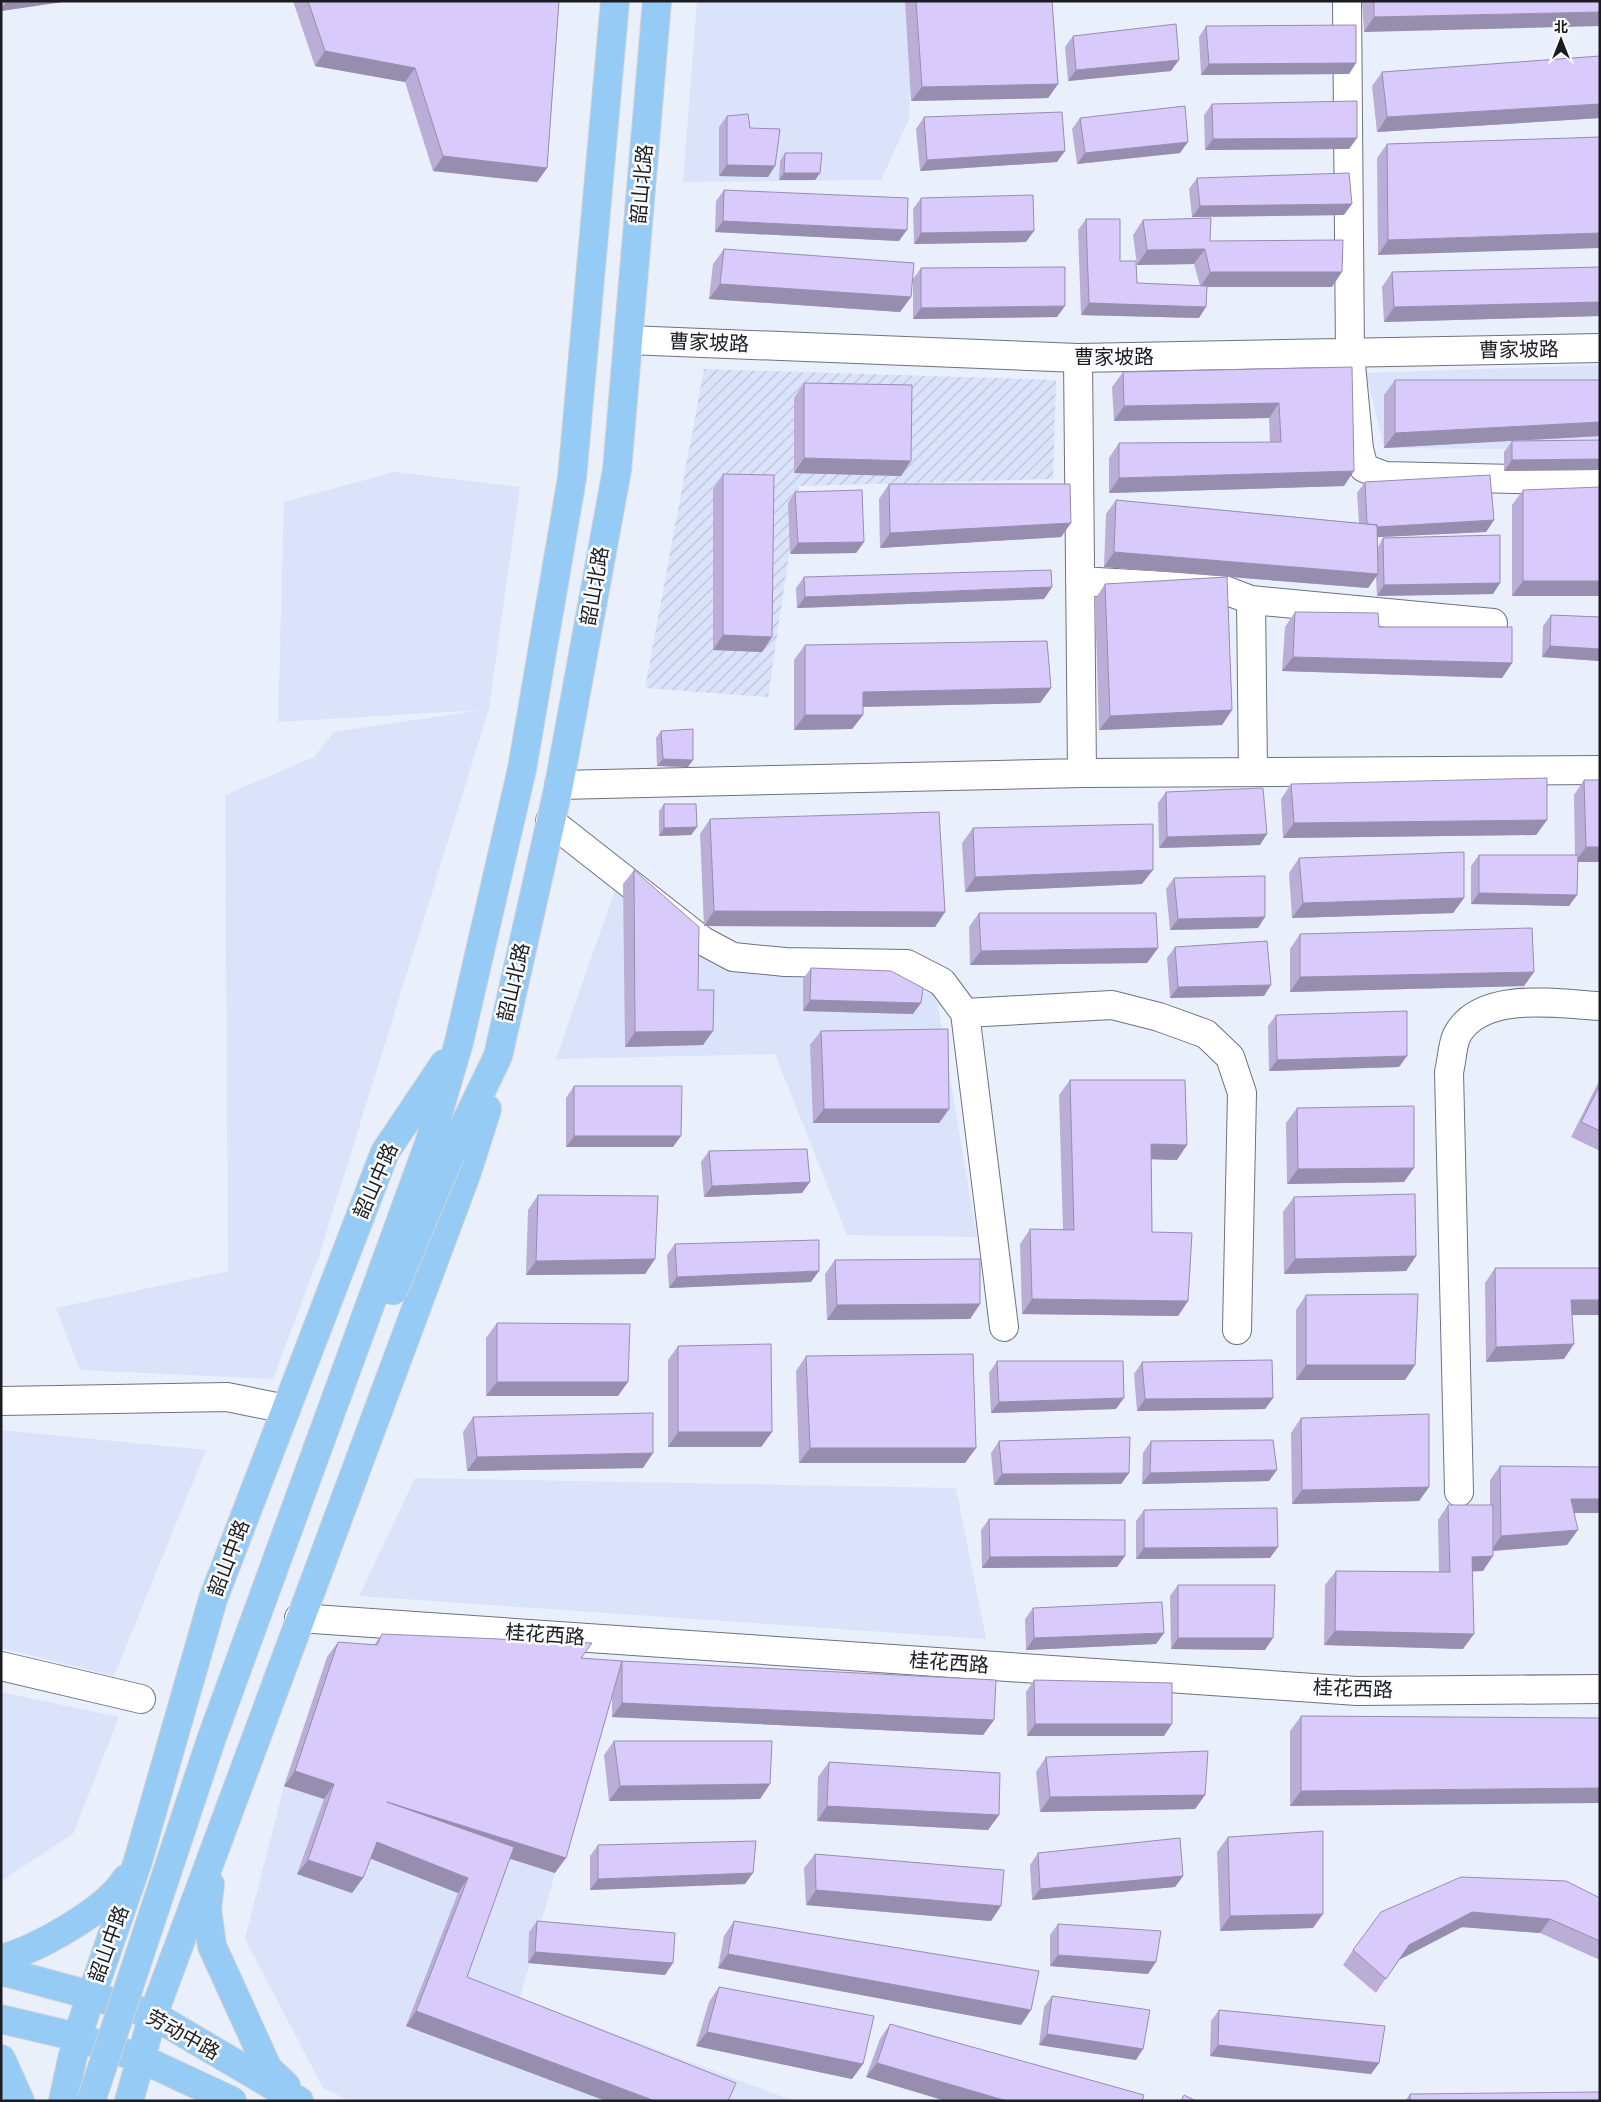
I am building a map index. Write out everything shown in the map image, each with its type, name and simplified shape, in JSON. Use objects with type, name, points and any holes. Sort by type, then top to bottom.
[{"type":"main road","name":"韶山北路","points":[[440,1147],[459,1042],[522,770],[572,478],[615,1]]},
{"type":"main road","name":"韶山北路","points":[[440,1147],[498,1056],[558,785],[617,470],[658,1]]},
{"type":"main road","name":"韶山中路","points":[[63,2101],[77,2038],[90,1995],[138,1861],[213,1599],[384,1152],[459,1042]]},
{"type":"main road","points":[[129,2101],[153,2016],[299,1618],[467,1172],[486,1116],[498,1056]]},
{"type":"main road","name":"韶山中路","points":[[91,2101],[210,1740],[440,1147]]},
{"type":"main road","points":[[107,2101],[225,1745],[440,1147]]},
{"type":"main road","points":[[212,1858],[208,1909],[212,1946],[268,2069],[300,2101]]},
{"type":"main road","points":[[1,1959],[19,1954],[95,1912],[117,1894],[138,1861]]},
{"type":"main road","name":"劳动中路","points":[[1,1971],[90,1995],[153,2016],[300,2101]]},
{"type":"main road","name":"劳动中路","points":[[1,2018],[77,2038],[142,2059],[232,2101]]},
{"type":"main road","points":[[1,2060],[20,2101]]},
{"type":"street","points":[[1346,1],[1350,354],[1359,449],[1364,468],[1385,476],[1600,481]]},
{"type":"street","name":"曹家坡路","points":[[628,340],[1078,358],[1600,348]]},
{"type":"street","points":[[1078,358],[1082,773]]},
{"type":"street","points":[[1080,581],[1222,589],[1251,600],[1493,623]]},
{"type":"street","points":[[1251,600],[1253,772]]},
{"type":"street","points":[[558,785],[1082,773],[1600,770]]},
{"type":"street","points":[[550,821],[703,941],[734,957],[785,962],[907,964],[942,982],[965,1013],[1004,1328]]},
{"type":"street","points":[[1459,1492],[1449,1072],[1457,1035],[1477,1013],[1510,1003],[1600,1006]]},
{"type":"street","points":[[965,1013],[1112,1005],[1159,1017],[1206,1034],[1230,1057],[1242,1093],[1237,1330]]},
{"type":"street","points":[[1,1401],[227,1397],[286,1409]]},
{"type":"street","name":"桂花西路","points":[[299,1618],[1357,1691],[1600,1689]]},
{"type":"street","points":[[1,1666],[141,1698]]},
{"type":"shaded area","points":[[697,1],[913,1],[909,119],[881,180],[683,182]]},
{"type":"shaded area","points":[[1600,365],[1600,450],[1384,448],[1366,373]]},
{"type":"shaded area","points":[[704,369],[1056,380],[1053,479],[799,486],[768,697],[645,688]]},
{"type":"shaded area","points":[[394,472],[520,487],[489,709],[319,1256],[273,1379],[80,1370],[56,1308],[228,1271],[225,795],[314,757],[334,732],[481,710],[278,722],[284,502]]},
{"type":"shaded area","points":[[620,875],[734,957],[936,994],[977,1237],[847,1235],[775,1054],[556,1059]]},
{"type":"shaded area","points":[[1,1430],[206,1450],[114,1676],[1,1648]]},
{"type":"shaded area","points":[[415,1478],[956,1488],[986,1639],[359,1596]]},
{"type":"shaded area","points":[[1,1692],[119,1717],[73,1834],[1,1881]]},
{"type":"shaded area","points":[[284,1786],[555,1873],[520,1998],[794,2101],[350,2101],[323,2088],[245,1939]]},
{"type":"building","points":[[308,1],[559,1],[547,168],[443,156],[415,68],[325,51]]},
{"type":"building","points":[[916,1],[1052,1],[1058,84],[922,87]]},
{"type":"building","points":[[1374,1],[1600,1],[1600,12],[1374,17]]},
{"type":"building","points":[[1176,24],[1179,60],[1076,70],[1073,36]]},
{"type":"building","points":[[1356,25],[1356,63],[1209,64],[1206,26]]},
{"type":"building","points":[[1600,56],[1600,104],[1387,117],[1382,72]]},
{"type":"building","points":[[1357,101],[1357,138],[1213,139],[1212,104]]},
{"type":"building","points":[[1185,106],[1188,142],[1085,153],[1080,118]]},
{"type":"building","points":[[1062,112],[1065,151],[927,160],[924,117]]},
{"type":"building","points":[[748,114],[750,128],[780,129],[775,166],[727,165],[727,116]]},
{"type":"building","points":[[1600,137],[1600,233],[1388,240],[1387,144]]},
{"type":"building","points":[[785,153],[822,153],[820,173],[784,173]]},
{"type":"building","points":[[1349,173],[1352,204],[1200,206],[1197,178]]},
{"type":"building","points":[[724,190],[908,198],[907,230],[723,221]]},
{"type":"building","points":[[1033,195],[1034,231],[921,233],[921,198]]},
{"type":"building","points":[[1211,218],[1210,241],[1343,240],[1342,272],[1210,272],[1205,249],[1147,250],[1143,220]]},
{"type":"building","points":[[1086,219],[1120,219],[1120,261],[1136,261],[1137,283],[1207,286],[1206,307],[1089,303]]},
{"type":"building","points":[[724,249],[914,263],[911,297],[720,284]]},
{"type":"building","points":[[1065,267],[1065,306],[921,308],[921,268]]},
{"type":"building","points":[[1600,267],[1600,302],[1394,307],[1392,272]]},
{"type":"building","points":[[1352,367],[1354,471],[1119,478],[1119,443],[1281,442],[1279,403],[1124,406],[1123,372]]},
{"type":"building","points":[[1395,380],[1600,380],[1600,422],[1395,433]]},
{"type":"building","points":[[804,383],[912,385],[911,461],[804,458]]},
{"type":"building","points":[[1600,440],[1600,459],[1512,460],[1512,441]]},
{"type":"building","points":[[723,474],[774,475],[772,637],[723,635]]},
{"type":"building","points":[[1490,475],[1494,520],[1377,527],[1377,525],[1367,524],[1365,482]]},
{"type":"building","points":[[889,484],[1070,484],[1071,523],[890,533]]},
{"type":"building","points":[[1600,487],[1600,581],[1523,581],[1523,490]]},
{"type":"building","points":[[862,490],[864,542],[798,543],[795,492]]},
{"type":"building","points":[[1116,500],[1377,525],[1378,574],[1114,552]]},
{"type":"building","points":[[1500,535],[1500,583],[1384,585],[1383,538]]},
{"type":"building","points":[[1051,570],[1052,587],[805,597],[804,577]]},
{"type":"building","points":[[1227,577],[1232,710],[1110,716],[1105,584]]},
{"type":"building","points":[[1295,612],[1378,613],[1379,627],[1512,627],[1512,663],[1293,657]]},
{"type":"building","points":[[1551,615],[1600,617],[1600,649],[1550,646]]},
{"type":"building","points":[[1047,641],[1051,688],[863,692],[863,715],[805,715],[805,645]]},
{"type":"building","points":[[693,729],[693,760],[663,759],[661,731]]},
{"type":"building","points":[[1547,778],[1547,820],[1294,823],[1291,784]]},
{"type":"building","points":[[1584,780],[1600,780],[1600,847],[1586,847]]},
{"type":"building","points":[[1263,788],[1267,834],[1167,837],[1166,792]]},
{"type":"building","points":[[664,804],[696,804],[697,827],[664,828]]},
{"type":"building","points":[[939,812],[945,912],[714,911],[710,819]]},
{"type":"building","points":[[1153,824],[1153,870],[975,877],[973,828]]},
{"type":"building","points":[[1464,852],[1464,898],[1303,903],[1299,858]]},
{"type":"building","points":[[1479,855],[1578,855],[1577,895],[1479,893]]},
{"type":"building","points":[[634,870],[699,927],[698,990],[714,990],[713,1031],[635,1032]]},
{"type":"building","points":[[1265,876],[1265,917],[1178,919],[1174,878]]},
{"type":"building","points":[[979,913],[1156,913],[1158,948],[981,951]]},
{"type":"building","points":[[1532,928],[1534,972],[1300,977],[1300,934]]},
{"type":"building","points":[[1267,941],[1271,985],[1178,987],[1175,947]]},
{"type":"building","points":[[811,968],[891,971],[923,988],[921,1003],[810,1000]]},
{"type":"building","points":[[1407,1011],[1407,1056],[1277,1060],[1276,1015]]},
{"type":"building","points":[[948,1029],[949,1109],[824,1109],[821,1031]]},
{"type":"building","points":[[1070,1080],[1185,1080],[1187,1145],[1151,1144],[1152,1232],[1192,1233],[1188,1301],[1032,1299],[1030,1229],[1074,1230]]},
{"type":"building","points":[[1600,1085],[1600,1131],[1581,1122]]},
{"type":"building","points":[[574,1086],[682,1086],[681,1136],[574,1136]]},
{"type":"building","points":[[1414,1106],[1414,1168],[1298,1169],[1297,1108]]},
{"type":"building","points":[[807,1149],[810,1182],[712,1186],[709,1151]]},
{"type":"building","points":[[1415,1194],[1416,1256],[1295,1259],[1294,1197]]},
{"type":"building","points":[[538,1195],[658,1196],[655,1259],[536,1261]]},
{"type":"building","points":[[819,1240],[819,1271],[677,1277],[675,1244]]},
{"type":"building","points":[[980,1259],[980,1304],[837,1305],[835,1260]]},
{"type":"building","points":[[1495,1268],[1600,1268],[1600,1300],[1571,1300],[1574,1344],[1496,1347]]},
{"type":"building","points":[[1418,1294],[1415,1365],[1306,1365],[1306,1295]]},
{"type":"building","points":[[497,1323],[630,1324],[628,1382],[497,1382]]},
{"type":"building","points":[[771,1344],[772,1432],[678,1432],[678,1346]]},
{"type":"building","points":[[973,1354],[976,1448],[810,1448],[806,1356]]},
{"type":"building","points":[[1272,1360],[1273,1398],[1145,1399],[1142,1362]]},
{"type":"building","points":[[997,1361],[1123,1361],[1124,1398],[999,1402]]},
{"type":"building","points":[[653,1413],[653,1453],[477,1457],[473,1417]]},
{"type":"building","points":[[1429,1414],[1429,1487],[1302,1490],[1301,1418]]},
{"type":"building","points":[[1130,1437],[1129,1473],[1002,1474],[999,1441]]},
{"type":"building","points":[[1273,1440],[1277,1470],[1150,1473],[1151,1441]]},
{"type":"building","points":[[1500,1466],[1600,1467],[1600,1499],[1571,1499],[1578,1530],[1501,1536]]},
{"type":"building","points":[[1448,1505],[1493,1505],[1493,1556],[1472,1557],[1474,1634],[1335,1631],[1336,1571],[1450,1572]]},
{"type":"building","points":[[1277,1508],[1278,1547],[1144,1548],[1144,1510]]},
{"type":"building","points":[[989,1519],[1125,1520],[1125,1556],[990,1557]]},
{"type":"building","points":[[1178,1585],[1275,1585],[1273,1638],[1178,1638]]},
{"type":"building","points":[[1162,1602],[1164,1633],[1034,1638],[1033,1608]]},
{"type":"building","points":[[382,1634],[592,1643],[581,1658],[622,1661],[566,1858],[387,1802],[514,1847],[467,1977],[736,2083],[728,2101],[655,2101],[416,2011],[468,1878],[377,1842],[363,1878],[308,1860],[334,1784],[295,1771],[338,1642],[377,1645]]},
{"type":"building","points":[[622,1661],[996,1680],[994,1720],[622,1703]]},
{"type":"building","points":[[1034,1680],[1172,1683],[1172,1724],[1035,1724]]},
{"type":"building","points":[[1301,1716],[1600,1718],[1600,1788],[1301,1791]]},
{"type":"building","points":[[614,1741],[772,1741],[770,1784],[620,1786]]},
{"type":"building","points":[[1208,1751],[1205,1795],[1050,1797],[1046,1757]]},
{"type":"building","points":[[829,1762],[1000,1773],[999,1815],[827,1806]]},
{"type":"building","points":[[1323,1831],[1323,1914],[1230,1916],[1228,1837]]},
{"type":"building","points":[[1180,1838],[1183,1876],[1040,1889],[1038,1853]]},
{"type":"building","points":[[756,1841],[753,1873],[598,1879],[598,1845]]},
{"type":"building","points":[[815,1854],[1004,1870],[1001,1906],[816,1890]]},
{"type":"building","points":[[1461,1877],[1566,1881],[1600,1898],[1600,1941],[1550,1919],[1472,1912],[1409,1945],[1386,1979],[1353,1950],[1381,1912]]},
{"type":"building","points":[[537,1921],[675,1933],[673,1963],[535,1952]]},
{"type":"building","points":[[734,1921],[1039,1971],[1031,2010],[728,1954]]},
{"type":"building","points":[[1058,1924],[1161,1931],[1156,1962],[1058,1955]]},
{"type":"building","points":[[719,1987],[874,2016],[863,2064],[707,2032]]},
{"type":"building","points":[[1052,1996],[1150,2010],[1143,2049],[1047,2034]]},
{"type":"building","points":[[1219,2010],[1385,2026],[1379,2063],[1218,2045]]},
{"type":"building","points":[[890,2024],[1144,2095],[1142,2101],[1007,2101],[877,2063]]},
{"type":"building","points":[[1600,2092],[1600,2101],[1410,2101],[1410,2094]]},
{"type":"building","points":[[1184,2095],[1196,2101],[1181,2101]]}]
